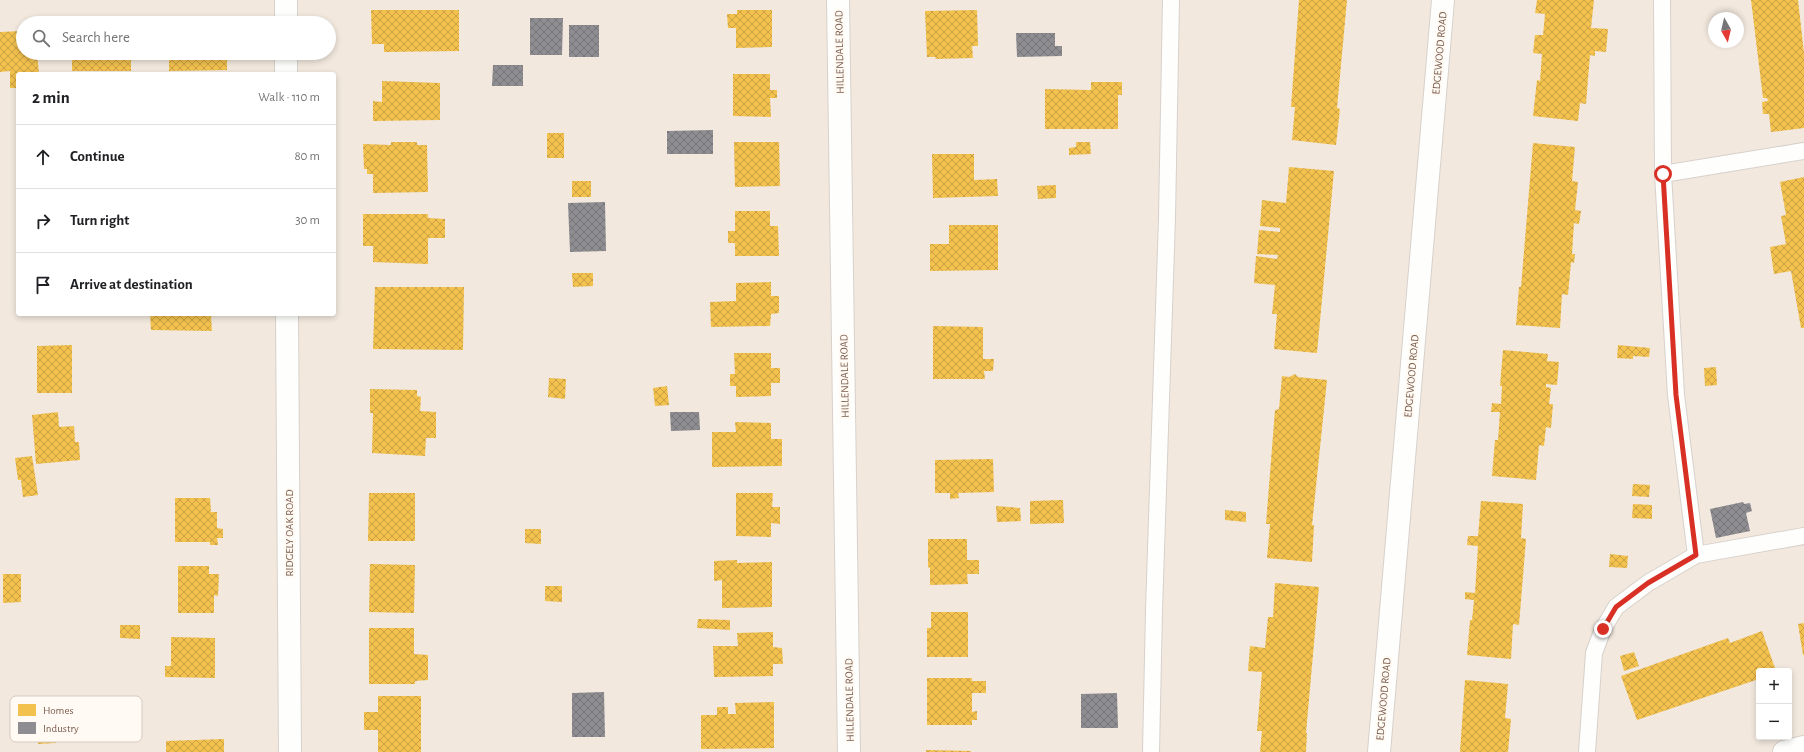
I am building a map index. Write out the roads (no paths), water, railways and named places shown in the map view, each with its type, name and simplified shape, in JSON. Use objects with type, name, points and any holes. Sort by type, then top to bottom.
[{"type":"street","points":[[286,0],[286,16]]},
{"type":"street","name":"HILLENDALE ROAD","points":[[838,0],[849,752]]},
{"type":"street","name":"EDGEWOOD ROAD","points":[[1379,752],[1443,0]]},
{"type":"street","points":[[286,60],[286,72]]},
{"type":"street","name":"RIDGELY OAK ROAD","points":[[287,316],[290,752]]},
{"type":"street","points":[[1784,752],[1804,747]]},
{"type":"lane","points":[[1151,752],[1154,610],[1167,218],[1171,0]]},
{"type":"lane","points":[[1662,0],[1663,174],[1676,395],[1696,555]]},
{"type":"lane","points":[[1663,174],[1804,151]]},
{"type":"lane","points":[[1587,752],[1594,653],[1603,629],[1616,607],[1648,583],[1696,555],[1804,536]]}]
